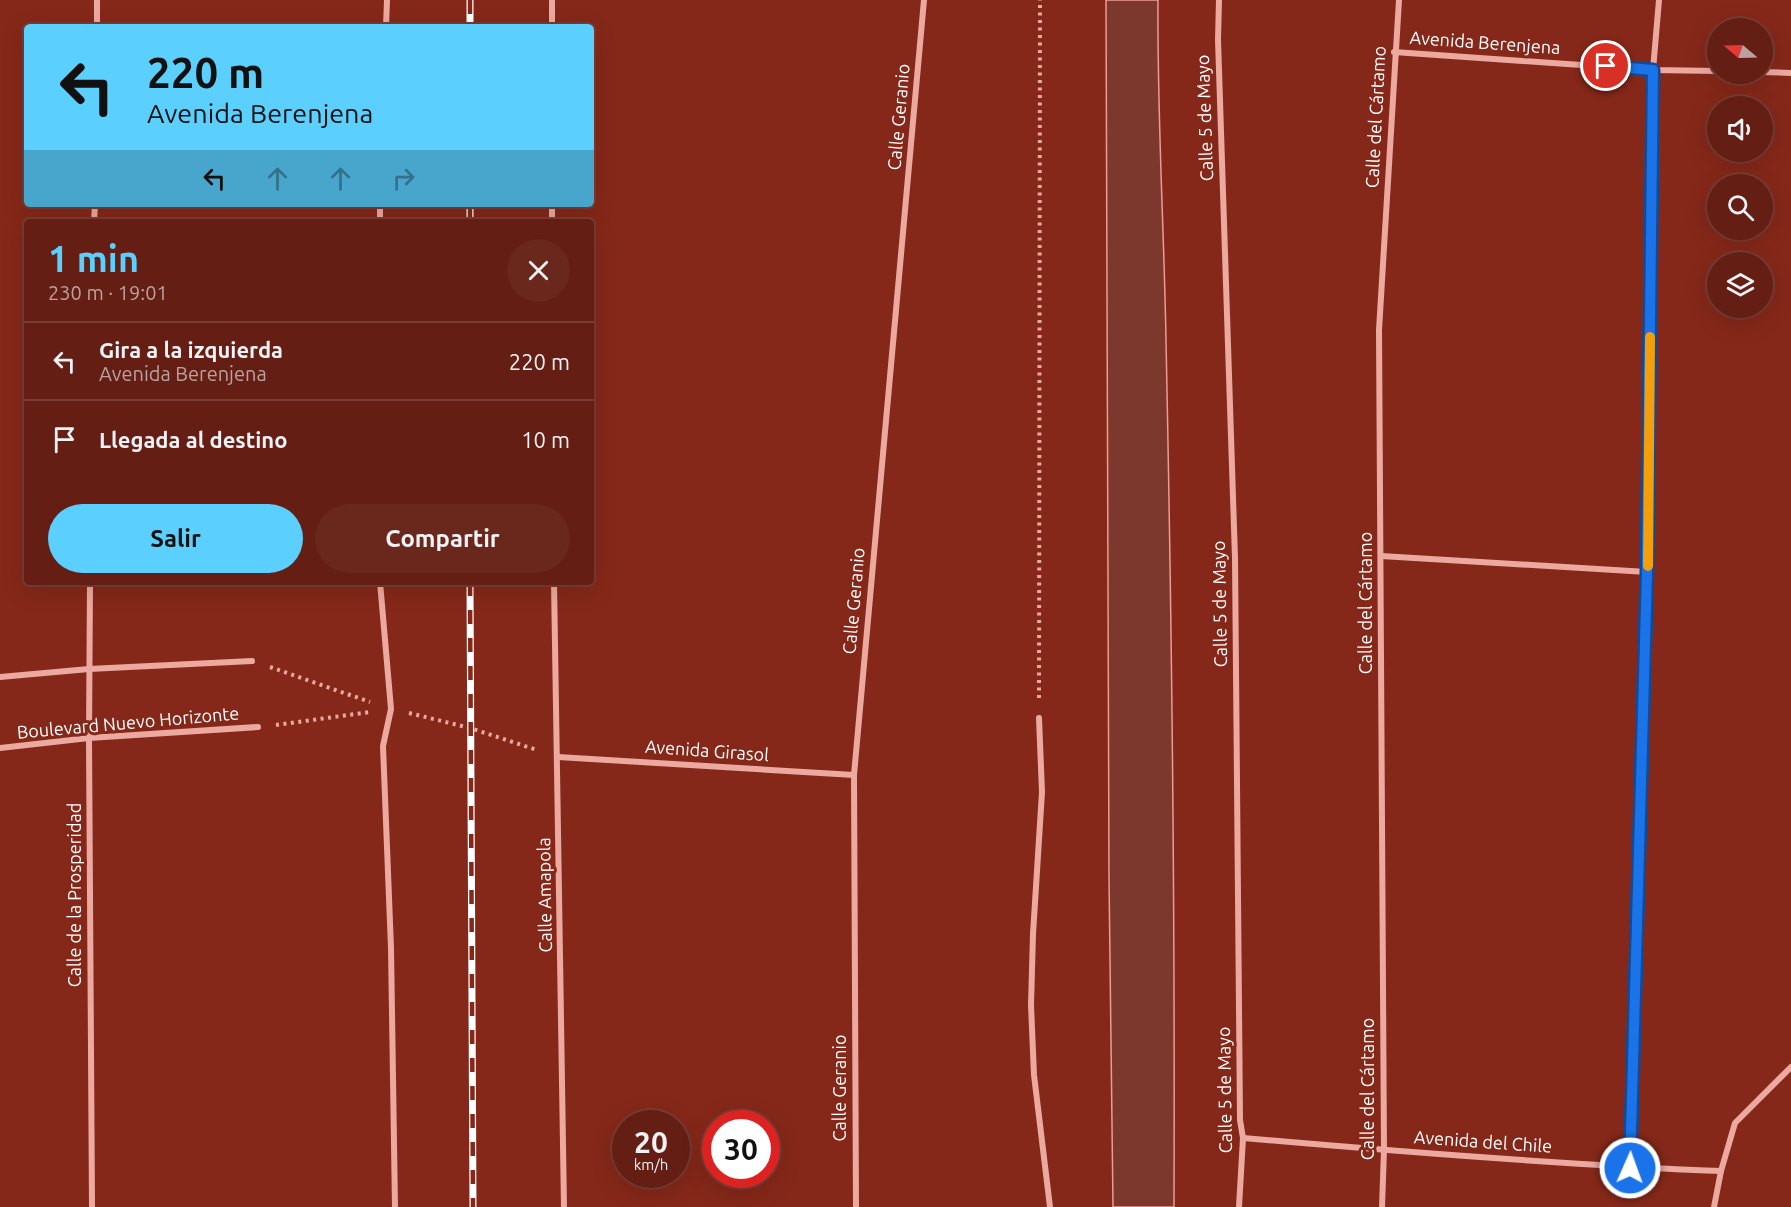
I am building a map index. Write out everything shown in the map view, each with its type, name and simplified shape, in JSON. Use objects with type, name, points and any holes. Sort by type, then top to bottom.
[{"type":"street","points":[[97,0],[97,24]]},
{"type":"street","points":[[386,24],[387,0]]},
{"type":"street","points":[[552,0],[552,24]]},
{"type":"street","name":"Calle Geranio","points":[[856,1207],[854,775],[924,0]]},
{"type":"street","name":"Calle 5 de Mayo","points":[[1219,0],[1218,40],[1236,558],[1240,1120],[1243,1138],[1239,1207]]},
{"type":"street","name":"Calle del Cártamo","points":[[1382,1207],[1384,1150],[1379,330],[1394,52],[1399,0]]},
{"type":"street","points":[[1630,1168],[1647,572],[1653,70],[1659,0]]},
{"type":"street","name":"Avenida Berenjena","points":[[1394,52],[1653,70],[1707,71]]},
{"type":"street","points":[[1773,72],[1791,73]]},
{"type":"street","points":[[1381,556],[1647,572]]},
{"type":"street","name":"Calle de la Prosperidad","points":[[90,585],[92,1207]]},
{"type":"street","points":[[380,585],[391,709],[383,746],[391,948],[395,1207]]},
{"type":"street","name":"Calle Amapola","points":[[554,585],[564,1207]]},
{"type":"street","points":[[0,677],[89,669],[252,661]]},
{"type":"street","points":[[1039,718],[1042,792],[1031,1005],[1034,1075],[1050,1207]]},
{"type":"street","name":"Boulevard Nuevo Horizonte","points":[[0,748],[89,738],[258,728]]},
{"type":"street","name":"Avenida Girasol","points":[[558,757],[854,775]]},
{"type":"street","points":[[1714,1207],[1721,1171],[1735,1122],[1791,1067]]},
{"type":"street","name":"Avenida del Chile","points":[[1243,1138],[1630,1168],[1721,1171]]},
{"type":"path","points":[[1039,718],[1040,0]]},
{"type":"path","points":[[258,728],[391,709]]},
{"type":"shaded area","points":[[1106,0],[1158,0],[1171,665],[1174,1207],[1113,1207],[1109,877]]},
{"type":"railway","points":[[470,0],[470,24]]},
{"type":"railway","points":[[470,207],[470,219]]},
{"type":"railway","points":[[470,585],[473,1207]]},
{"type":"slow traffic","points":[[1648,566],[1650,337]]},
{"type":"route","points":[[1606,66],[1653,70],[1647,572],[1630,1168]]}]
